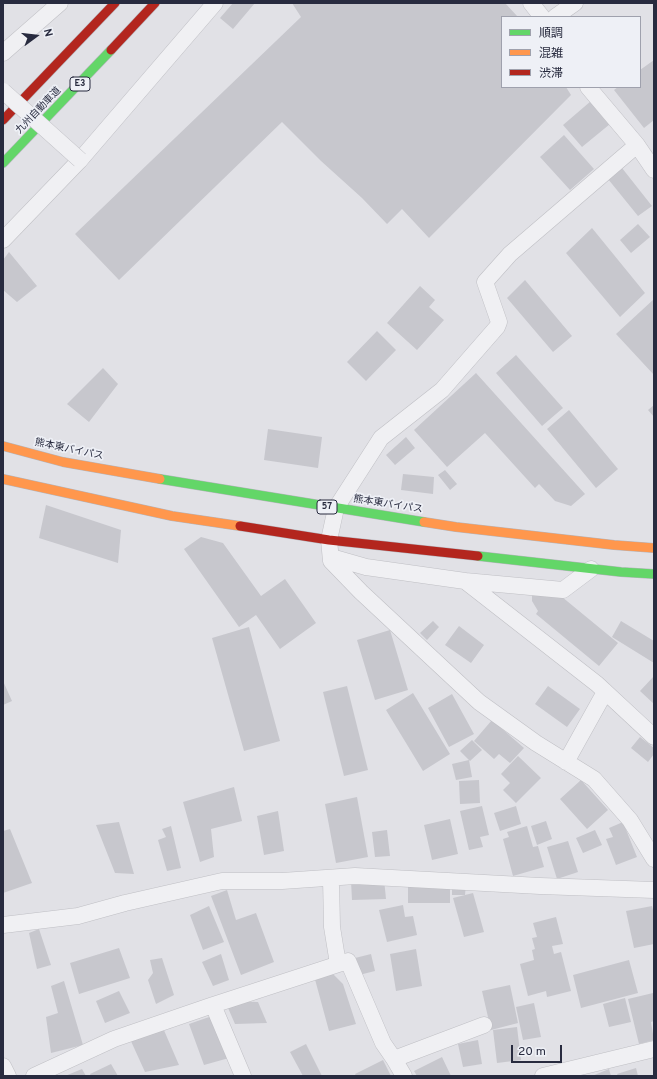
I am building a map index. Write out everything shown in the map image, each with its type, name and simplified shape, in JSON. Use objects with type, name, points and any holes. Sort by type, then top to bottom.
[{"type":"highway","name":"九州自動車道","points":[[3,120],[115,3]]},
{"type":"highway","name":"九州自動車道","points":[[3,163],[78,86],[155,3]]},
{"type":"highway","points":[[3,171],[78,86]]},
{"type":"highway","name":"熊本東バイパス","points":[[3,446],[63,462],[217,489],[456,527],[614,545],[654,548]]},
{"type":"highway","points":[[3,479],[172,516],[329,540],[591,569],[654,574]]},
{"type":"street","points":[[3,53],[60,3]]},
{"type":"street","points":[[3,240],[80,160],[215,3]]},
{"type":"street","points":[[531,3],[541,16]]},
{"type":"street","points":[[556,16],[575,3]]},
{"type":"street","points":[[589,88],[636,145],[654,170]]},
{"type":"street","points":[[3,91],[80,160]]},
{"type":"street","points":[[636,145],[510,254],[485,282],[499,322],[497,327],[442,390],[381,438],[336,508],[329,540],[331,561],[361,592],[479,702],[536,743],[594,779],[630,820],[654,859]]},
{"type":"street","points":[[331,557],[366,567],[465,580],[563,590],[591,569]]},
{"type":"street","points":[[465,580],[606,692],[654,737]]},
{"type":"street","points":[[566,762],[606,692]]},
{"type":"street","points":[[3,925],[78,916],[125,903],[222,880],[282,881],[355,876],[540,886],[654,890]]},
{"type":"street","points":[[332,878],[332,927],[338,964]]},
{"type":"street","points":[[34,1076],[114,1039],[348,961],[383,1043],[404,1076]]},
{"type":"street","points":[[214,1005],[243,1076]]},
{"type":"street","points":[[394,1059],[484,1025]]},
{"type":"street","points":[[543,1076],[654,1049]]},
{"type":"street","points":[[3,1066],[8,1076]]},
{"type":"building","points":[[233,3],[255,3],[233,29],[220,18]]},
{"type":"building","points":[[292,3],[505,3],[517,16],[501,16],[501,88],[567,88],[571,95],[429,238],[402,209],[387,224],[362,198],[321,161],[282,122],[119,280],[75,234],[301,17]]},
{"type":"building","points":[[654,60],[654,120],[644,128],[614,90],[617,88],[641,88],[641,69]]},
{"type":"building","points":[[591,101],[610,124],[582,147],[563,125]]},
{"type":"building","points":[[564,135],[594,169],[570,190],[540,157]]},
{"type":"building","points":[[622,168],[652,206],[638,216],[608,179]]},
{"type":"building","points":[[638,224],[650,237],[631,253],[620,240]]},
{"type":"building","points":[[592,228],[645,293],[620,317],[566,253]]},
{"type":"building","points":[[9,252],[37,286],[17,302],[3,290],[3,260]]},
{"type":"building","points":[[525,280],[572,336],[553,352],[507,298]]},
{"type":"building","points":[[420,286],[435,300],[429,307],[444,320],[417,350],[387,323]]},
{"type":"building","points":[[654,299],[654,375],[616,334]]},
{"type":"building","points":[[377,331],[396,350],[366,381],[347,362]]},
{"type":"building","points":[[516,355],[563,408],[542,426],[496,373]]},
{"type":"building","points":[[103,368],[118,384],[89,422],[67,404]]},
{"type":"building","points":[[476,373],[585,494],[571,506],[555,501],[539,484],[535,488],[485,433],[447,467],[414,430]]},
{"type":"building","points":[[654,405],[654,417],[648,410]]},
{"type":"building","points":[[569,410],[618,469],[596,488],[547,429]]},
{"type":"building","points":[[268,429],[322,437],[318,468],[264,460]]},
{"type":"building","points":[[406,437],[415,448],[395,465],[386,455]]},
{"type":"building","points":[[445,470],[457,484],[450,490],[438,475]]},
{"type":"building","points":[[403,474],[434,477],[433,494],[401,490]]},
{"type":"building","points":[[46,505],[121,530],[118,563],[39,538]]},
{"type":"building","points":[[201,537],[223,543],[261,596],[285,579],[316,623],[280,649],[256,615],[239,627],[184,549]]},
{"type":"building","points":[[556,592],[618,643],[599,666],[536,614],[538,611],[532,601],[532,594]]},
{"type":"building","points":[[433,621],[439,627],[427,640],[420,633]]},
{"type":"building","points":[[621,621],[654,641],[654,663],[612,637]]},
{"type":"building","points":[[459,626],[484,645],[471,663],[445,645]]},
{"type":"building","points":[[249,627],[280,741],[244,751],[212,638]]},
{"type":"building","points":[[390,630],[408,690],[375,700],[357,640]]},
{"type":"building","points":[[654,676],[654,704],[640,691]]},
{"type":"building","points":[[3,681],[12,701],[3,705]]},
{"type":"building","points":[[347,686],[368,770],[344,776],[323,692]]},
{"type":"building","points":[[548,686],[580,709],[567,727],[535,704]]},
{"type":"building","points":[[413,693],[450,754],[423,771],[386,710]]},
{"type":"building","points":[[452,694],[474,734],[449,747],[428,708]]},
{"type":"building","points":[[492,720],[524,748],[510,763],[499,754],[494,759],[474,741]]},
{"type":"building","points":[[640,737],[654,748],[654,754],[648,762],[631,748]]},
{"type":"building","points":[[472,740],[482,750],[470,761],[460,751]]},
{"type":"building","points":[[518,756],[541,778],[516,803],[503,790],[510,783],[501,774]]},
{"type":"building","points":[[469,760],[472,777],[456,780],[452,764]]},
{"type":"building","points":[[479,780],[480,803],[460,804],[459,781]]},
{"type":"building","points":[[581,780],[608,810],[587,829],[560,799]]},
{"type":"building","points":[[234,787],[242,821],[211,829],[214,857],[200,862],[183,802]]},
{"type":"building","points":[[357,797],[368,857],[336,863],[325,804]]},
{"type":"building","points":[[482,806],[489,835],[480,837],[483,847],[469,850],[460,811]]},
{"type":"building","points":[[516,806],[521,824],[500,831],[494,813]]},
{"type":"building","points":[[278,811],[284,851],[264,855],[257,816]]},
{"type":"building","points":[[450,819],[458,854],[432,860],[424,825]]},
{"type":"building","points":[[546,821],[552,839],[537,845],[531,826]]},
{"type":"building","points":[[119,822],[134,874],[115,873],[96,825]]},
{"type":"building","points":[[623,822],[637,857],[616,865],[606,839],[613,837],[609,828]]},
{"type":"building","points":[[171,826],[181,868],[167,871],[158,840],[166,837],[162,829]]},
{"type":"building","points":[[527,826],[533,847],[538,846],[544,867],[513,876],[503,839],[509,837],[507,832]]},
{"type":"building","points":[[10,829],[32,883],[3,893],[3,831]]},
{"type":"building","points":[[387,830],[390,856],[375,857],[372,832]]},
{"type":"building","points":[[595,830],[602,845],[583,853],[576,838]]},
{"type":"building","points":[[568,841],[578,872],[557,879],[547,847]]},
{"type":"building","points":[[384,879],[386,899],[352,900],[351,881]]},
{"type":"building","points":[[408,883],[450,883],[450,903],[408,903]]},
{"type":"building","points":[[452,883],[466,883],[465,895],[452,895]]},
{"type":"building","points":[[227,890],[236,920],[256,913],[274,962],[241,975],[211,896]]},
{"type":"building","points":[[473,893],[484,932],[464,937],[453,898]]},
{"type":"building","points":[[403,905],[405,917],[413,916],[417,935],[387,942],[379,910]]},
{"type":"building","points":[[209,906],[224,942],[203,950],[190,915]]},
{"type":"building","points":[[652,906],[654,914],[654,944],[634,948],[626,911]]},
{"type":"building","points":[[556,917],[563,944],[552,946],[554,954],[561,952],[571,991],[547,997],[546,991],[528,996],[520,964],[534,960],[532,950],[535,949],[532,938],[537,937],[533,923]]},
{"type":"building","points":[[39,929],[51,965],[37,969],[29,933]]},
{"type":"building","points":[[119,948],[130,978],[79,994],[70,963]]},
{"type":"building","points":[[416,949],[422,986],[396,991],[390,954]]},
{"type":"building","points":[[221,954],[229,980],[213,986],[202,962]]},
{"type":"building","points":[[371,954],[375,971],[355,976],[351,959]]},
{"type":"building","points":[[162,958],[174,995],[156,1004],[148,980],[153,973],[150,960]]},
{"type":"building","points":[[629,960],[638,993],[581,1008],[573,975]]},
{"type":"building","points":[[313,972],[331,972],[343,984],[356,1024],[329,1031]]},
{"type":"building","points":[[64,981],[83,1045],[51,1053],[46,1017],[58,1013],[51,986]]},
{"type":"building","points":[[510,985],[518,1023],[491,1030],[482,991]]},
{"type":"building","points":[[119,991],[130,1013],[105,1023],[96,1001]]},
{"type":"building","points":[[653,993],[654,1021],[651,1022],[654,1040],[639,1044],[628,999]]},
{"type":"building","points":[[625,998],[631,1022],[609,1027],[603,1004]]},
{"type":"building","points":[[225,1001],[258,1002],[267,1023],[235,1024]]},
{"type":"building","points":[[534,1003],[541,1037],[523,1040],[516,1007]]},
{"type":"building","points":[[212,1016],[229,1058],[204,1065],[189,1024]]},
{"type":"building","points":[[517,1027],[521,1060],[497,1063],[493,1030]]},
{"type":"building","points":[[163,1028],[179,1065],[145,1072],[130,1039]]},
{"type":"building","points":[[478,1040],[482,1064],[463,1067],[458,1044]]},
{"type":"building","points":[[306,1044],[322,1076],[303,1076],[290,1052]]},
{"type":"building","points":[[442,1057],[451,1076],[417,1076],[414,1071]]},
{"type":"building","points":[[383,1060],[391,1076],[356,1076],[355,1074]]},
{"type":"building","points":[[111,1064],[118,1076],[91,1076],[90,1074]]},
{"type":"building","points":[[636,1068],[638,1076],[618,1076],[617,1074]]},
{"type":"building","points":[[82,1069],[86,1076],[65,1076]]},
{"type":"building","points":[[609,1069],[611,1076],[592,1076]]},
{"type":"traffic: fast","points":[[3,163],[111,50]]},
{"type":"traffic: fast","points":[[160,479],[424,522]]},
{"type":"traffic: fast","points":[[478,556],[621,572],[654,574]]},
{"type":"traffic: slow","points":[[3,446],[63,462],[160,479]]},
{"type":"traffic: slow","points":[[3,479],[172,516],[240,526]]},
{"type":"traffic: slow","points":[[424,522],[614,545],[654,548]]},
{"type":"traffic: jam","points":[[3,120],[115,3]]},
{"type":"traffic: jam","points":[[111,50],[155,3]]},
{"type":"traffic: jam","points":[[240,526],[329,540],[478,556]]}]
